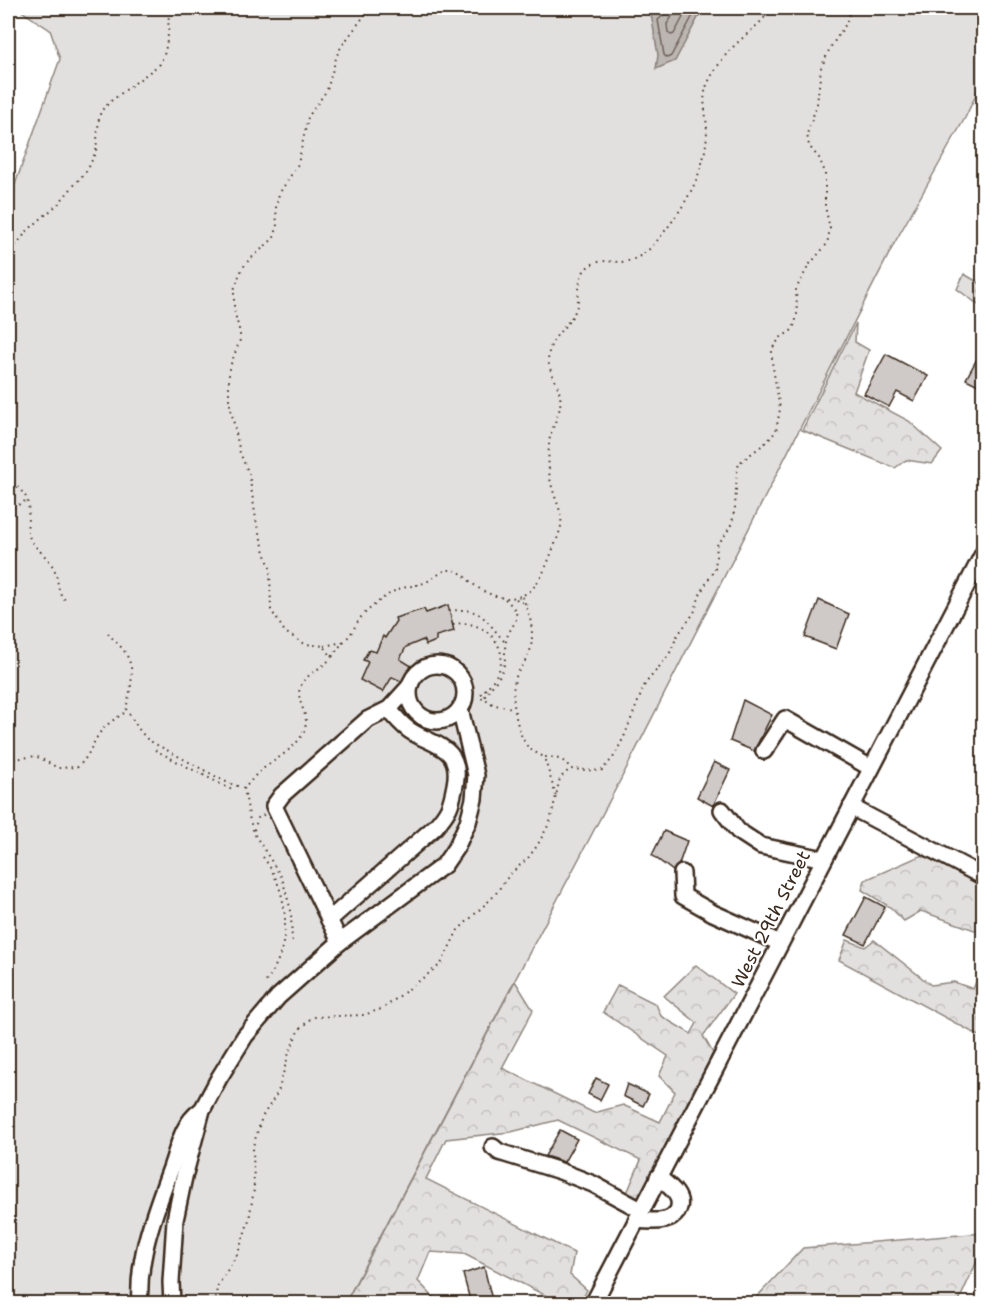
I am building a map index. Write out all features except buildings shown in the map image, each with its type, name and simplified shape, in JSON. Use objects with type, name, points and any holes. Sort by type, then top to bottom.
[{"type":"street","name":"West 29th Street","points":[[592,1304],[984,552]]},
{"type":"street","points":[[435,664],[453,669],[464,683],[464,701],[460,709],[450,718],[434,721],[417,713],[409,696],[413,678],[426,666],[435,664]]},
{"type":"street","points":[[340,942],[274,806],[282,795],[367,720],[389,709],[410,687]]},
{"type":"street","points":[[329,920],[447,813],[456,780],[451,753],[436,742],[410,730],[389,709]]},
{"type":"street","points":[[172,1304],[175,1221],[202,1110],[245,1036],[278,997],[340,942],[444,865],[457,846],[468,822],[474,799],[476,775],[460,709]]},
{"type":"street","points":[[436,742],[441,734],[444,720]]},
{"type":"street","points":[[764,751],[785,720],[871,768]]},
{"type":"street","points":[[851,807],[984,877]]},
{"type":"street","points":[[722,810],[738,831],[761,846],[824,859]]},
{"type":"street","points":[[682,873],[683,896],[712,913],[780,943]]},
{"type":"street","points":[[140,1304],[139,1282],[153,1218],[182,1136],[192,1116],[202,1110]]},
{"type":"street","points":[[493,1147],[498,1152],[561,1171],[592,1184],[638,1215],[664,1220],[671,1218],[676,1212],[679,1199],[675,1191],[658,1178]]},
{"type":"path","points":[[8,255],[28,230],[58,204],[88,169],[96,151],[101,111],[160,64],[168,35],[169,8]]},
{"type":"path","points":[[343,642],[324,646],[305,644],[290,636],[271,610],[270,568],[257,526],[249,474],[240,453],[229,400],[229,369],[240,340],[234,310],[234,290],[240,273],[246,263],[274,238],[277,228],[276,206],[279,194],[298,164],[308,117],[327,90],[341,47],[370,8]]},
{"type":"path","points":[[244,788],[302,736],[306,722],[299,696],[302,683],[332,657],[353,632],[360,618],[390,593],[430,581],[448,569],[458,571],[489,594],[515,598],[527,593],[544,572],[561,527],[549,468],[549,441],[558,415],[561,397],[559,387],[549,367],[550,346],[577,307],[577,289],[584,273],[597,262],[621,262],[643,255],[689,198],[696,184],[706,148],[705,88],[731,48],[753,31],[772,8]]},
{"type":"path","points":[[215,1304],[218,1285],[238,1253],[249,1220],[254,1189],[254,1146],[262,1117],[278,1092],[290,1049],[298,1031],[315,1017],[354,1016],[384,1008],[441,964],[458,930],[494,896],[510,874],[528,858],[537,846],[550,822],[560,778],[570,769],[601,771],[613,758],[633,717],[645,684],[664,662],[677,636],[694,613],[701,592],[715,569],[717,545],[732,523],[740,463],[768,441],[776,431],[780,409],[772,349],[795,324],[796,290],[808,264],[827,244],[830,230],[825,206],[825,172],[819,158],[809,146],[807,134],[814,116],[821,68],[830,48],[846,24],[851,8]]},
{"type":"path","points":[[8,329],[11,361],[8,390]]},
{"type":"path","points":[[8,479],[27,500],[27,529],[30,539],[55,569],[58,591],[61,597],[68,602]]},
{"type":"path","points":[[8,511],[27,500]]},
{"type":"path","points":[[526,606],[527,593]]},
{"type":"path","points":[[522,596],[531,624],[531,648],[514,682],[515,709],[524,741],[528,747],[544,757],[562,760],[568,764],[570,769]]},
{"type":"path","points":[[503,597],[514,608],[516,622],[506,643],[501,674],[484,698],[494,705],[515,709]]},
{"type":"path","points":[[515,598],[526,606]]},
{"type":"path","points":[[449,611],[472,610],[483,615],[506,643]]},
{"type":"path","points":[[453,625],[461,622],[472,624],[494,639],[498,647],[501,663],[489,686],[480,695],[484,702]]},
{"type":"path","points":[[108,633],[129,659],[132,679],[127,711],[148,740],[228,783],[244,788]]},
{"type":"path","points":[[324,646],[332,657]]},
{"type":"path","points":[[8,760],[27,755],[36,756],[58,768],[78,767],[88,757],[100,732],[112,720],[127,711]]},
{"type":"path","points":[[155,750],[232,790]]},
{"type":"path","points":[[544,757],[556,796]]},
{"type":"path","points":[[244,788],[254,831],[282,878],[291,911],[292,945]]},
{"type":"path","points":[[250,821],[277,811]]},
{"type":"path","points":[[254,831],[258,818]]},
{"type":"path","points":[[263,857],[279,887],[285,920],[283,948],[276,967],[265,983]]},
{"type":"green space","points":[[17,8],[983,8],[983,80],[965,118],[895,242],[623,775],[345,1303],[8,1303],[8,204],[60,59],[50,30]]},
{"type":"green space","points":[[964,274],[983,285],[983,308],[957,289]]},
{"type":"green space","points":[[856,323],[855,342],[869,350],[854,392],[909,421],[942,451],[932,464],[906,460],[895,468],[802,430]]},
{"type":"green space","points":[[922,855],[983,886],[983,933],[921,911],[904,921],[890,907],[862,890],[865,880]]},
{"type":"green space","points":[[847,940],[865,947],[874,940],[931,985],[954,982],[973,989],[983,965],[983,1038],[839,960]]},
{"type":"green space","points":[[696,965],[734,994],[703,1036],[713,1053],[638,1202],[627,1193],[641,1160],[558,1120],[511,1132],[446,1139],[426,1179],[574,1253],[570,1275],[587,1290],[580,1303],[560,1303],[464,1254],[430,1252],[418,1281],[439,1303],[345,1304],[515,981],[533,1010],[502,1068],[594,1113],[623,1105],[660,1122],[675,1092],[659,1076],[668,1056],[603,1012],[618,985],[656,1004],[661,1016],[691,1034],[697,1023],[664,996]]},
{"type":"green space","points":[[983,1233],[983,1248],[958,1303],[751,1303],[803,1248]]},
{"type":"water","points":[[667,8],[705,8],[675,61],[656,69],[658,55],[651,14]]}]
